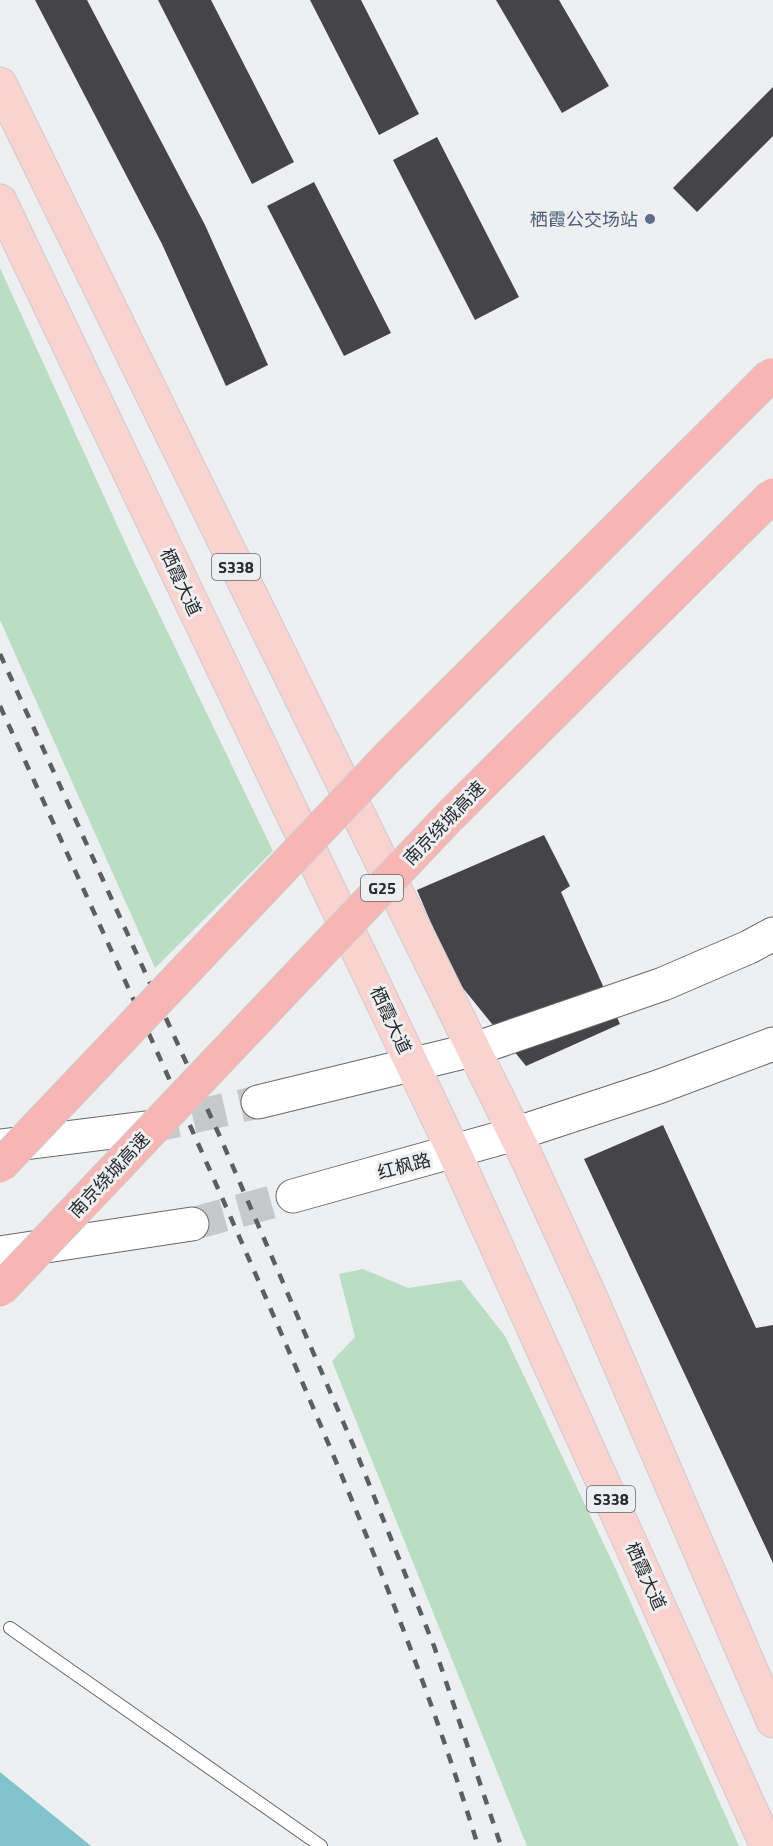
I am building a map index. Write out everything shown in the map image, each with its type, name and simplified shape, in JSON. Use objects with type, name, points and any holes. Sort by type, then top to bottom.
[{"type":"highway","points":[[0,1166],[389,756],[771,375]]},
{"type":"highway","name":"南京绕城高速","points":[[0,1290],[450,816],[773,495]]},
{"type":"main road","name":"S338","points":[[0,84],[515,1134],[591,1298],[773,1720]]},
{"type":"main road","name":"栖霞大道","points":[[0,201],[454,1152],[767,1846]]},
{"type":"main road","points":[[258,1102],[472,1050],[663,984],[749,947],[773,934]]},
{"type":"main road","name":"红枫路","points":[[293,1196],[515,1134],[658,1087],[773,1044]]},
{"type":"main road","points":[[0,1146],[145,1128]]},
{"type":"main road","points":[[0,1253],[192,1224]]},
{"type":"lane","points":[[10,1628],[321,1846]]},
{"type":"green space","points":[[0,268],[133,560],[273,851],[155,968],[0,620]]},
{"type":"green space","points":[[363,1269],[408,1288],[461,1280],[505,1336],[618,1574],[739,1846],[527,1846],[332,1361],[355,1337],[339,1274]]},
{"type":"water","points":[[0,1772],[91,1846],[0,1846]]},
{"type":"building","points":[[35,0],[87,0],[205,225],[268,365],[226,386],[162,244]]},
{"type":"building","points":[[158,0],[211,0],[294,162],[252,184]]},
{"type":"building","points":[[310,0],[361,0],[419,114],[379,135]]},
{"type":"building","points":[[496,0],[559,0],[609,86],[562,113]]},
{"type":"building","points":[[773,87],[773,136],[697,212],[673,188]]},
{"type":"building","points":[[437,137],[519,297],[475,320],[393,160]]},
{"type":"building","points":[[314,182],[391,333],[344,356],[267,206]]},
{"type":"building","points":[[544,835],[570,886],[561,892],[620,1024],[526,1066],[454,977],[417,890]]},
{"type":"building","points":[[663,1125],[756,1328],[773,1325],[773,1563],[584,1159]]},
{"type":"tunnel","points":[[145,1128],[258,1102]]},
{"type":"tunnel","points":[[192,1224],[293,1196]]},
{"type":"railway","points":[[0,654],[221,1139],[357,1454],[434,1646],[501,1846]]},
{"type":"railway","points":[[0,706],[208,1165],[331,1449],[434,1712],[478,1846]]},
{"type":"place","name":"栖霞公交场站","points":[[650,219]]}]
